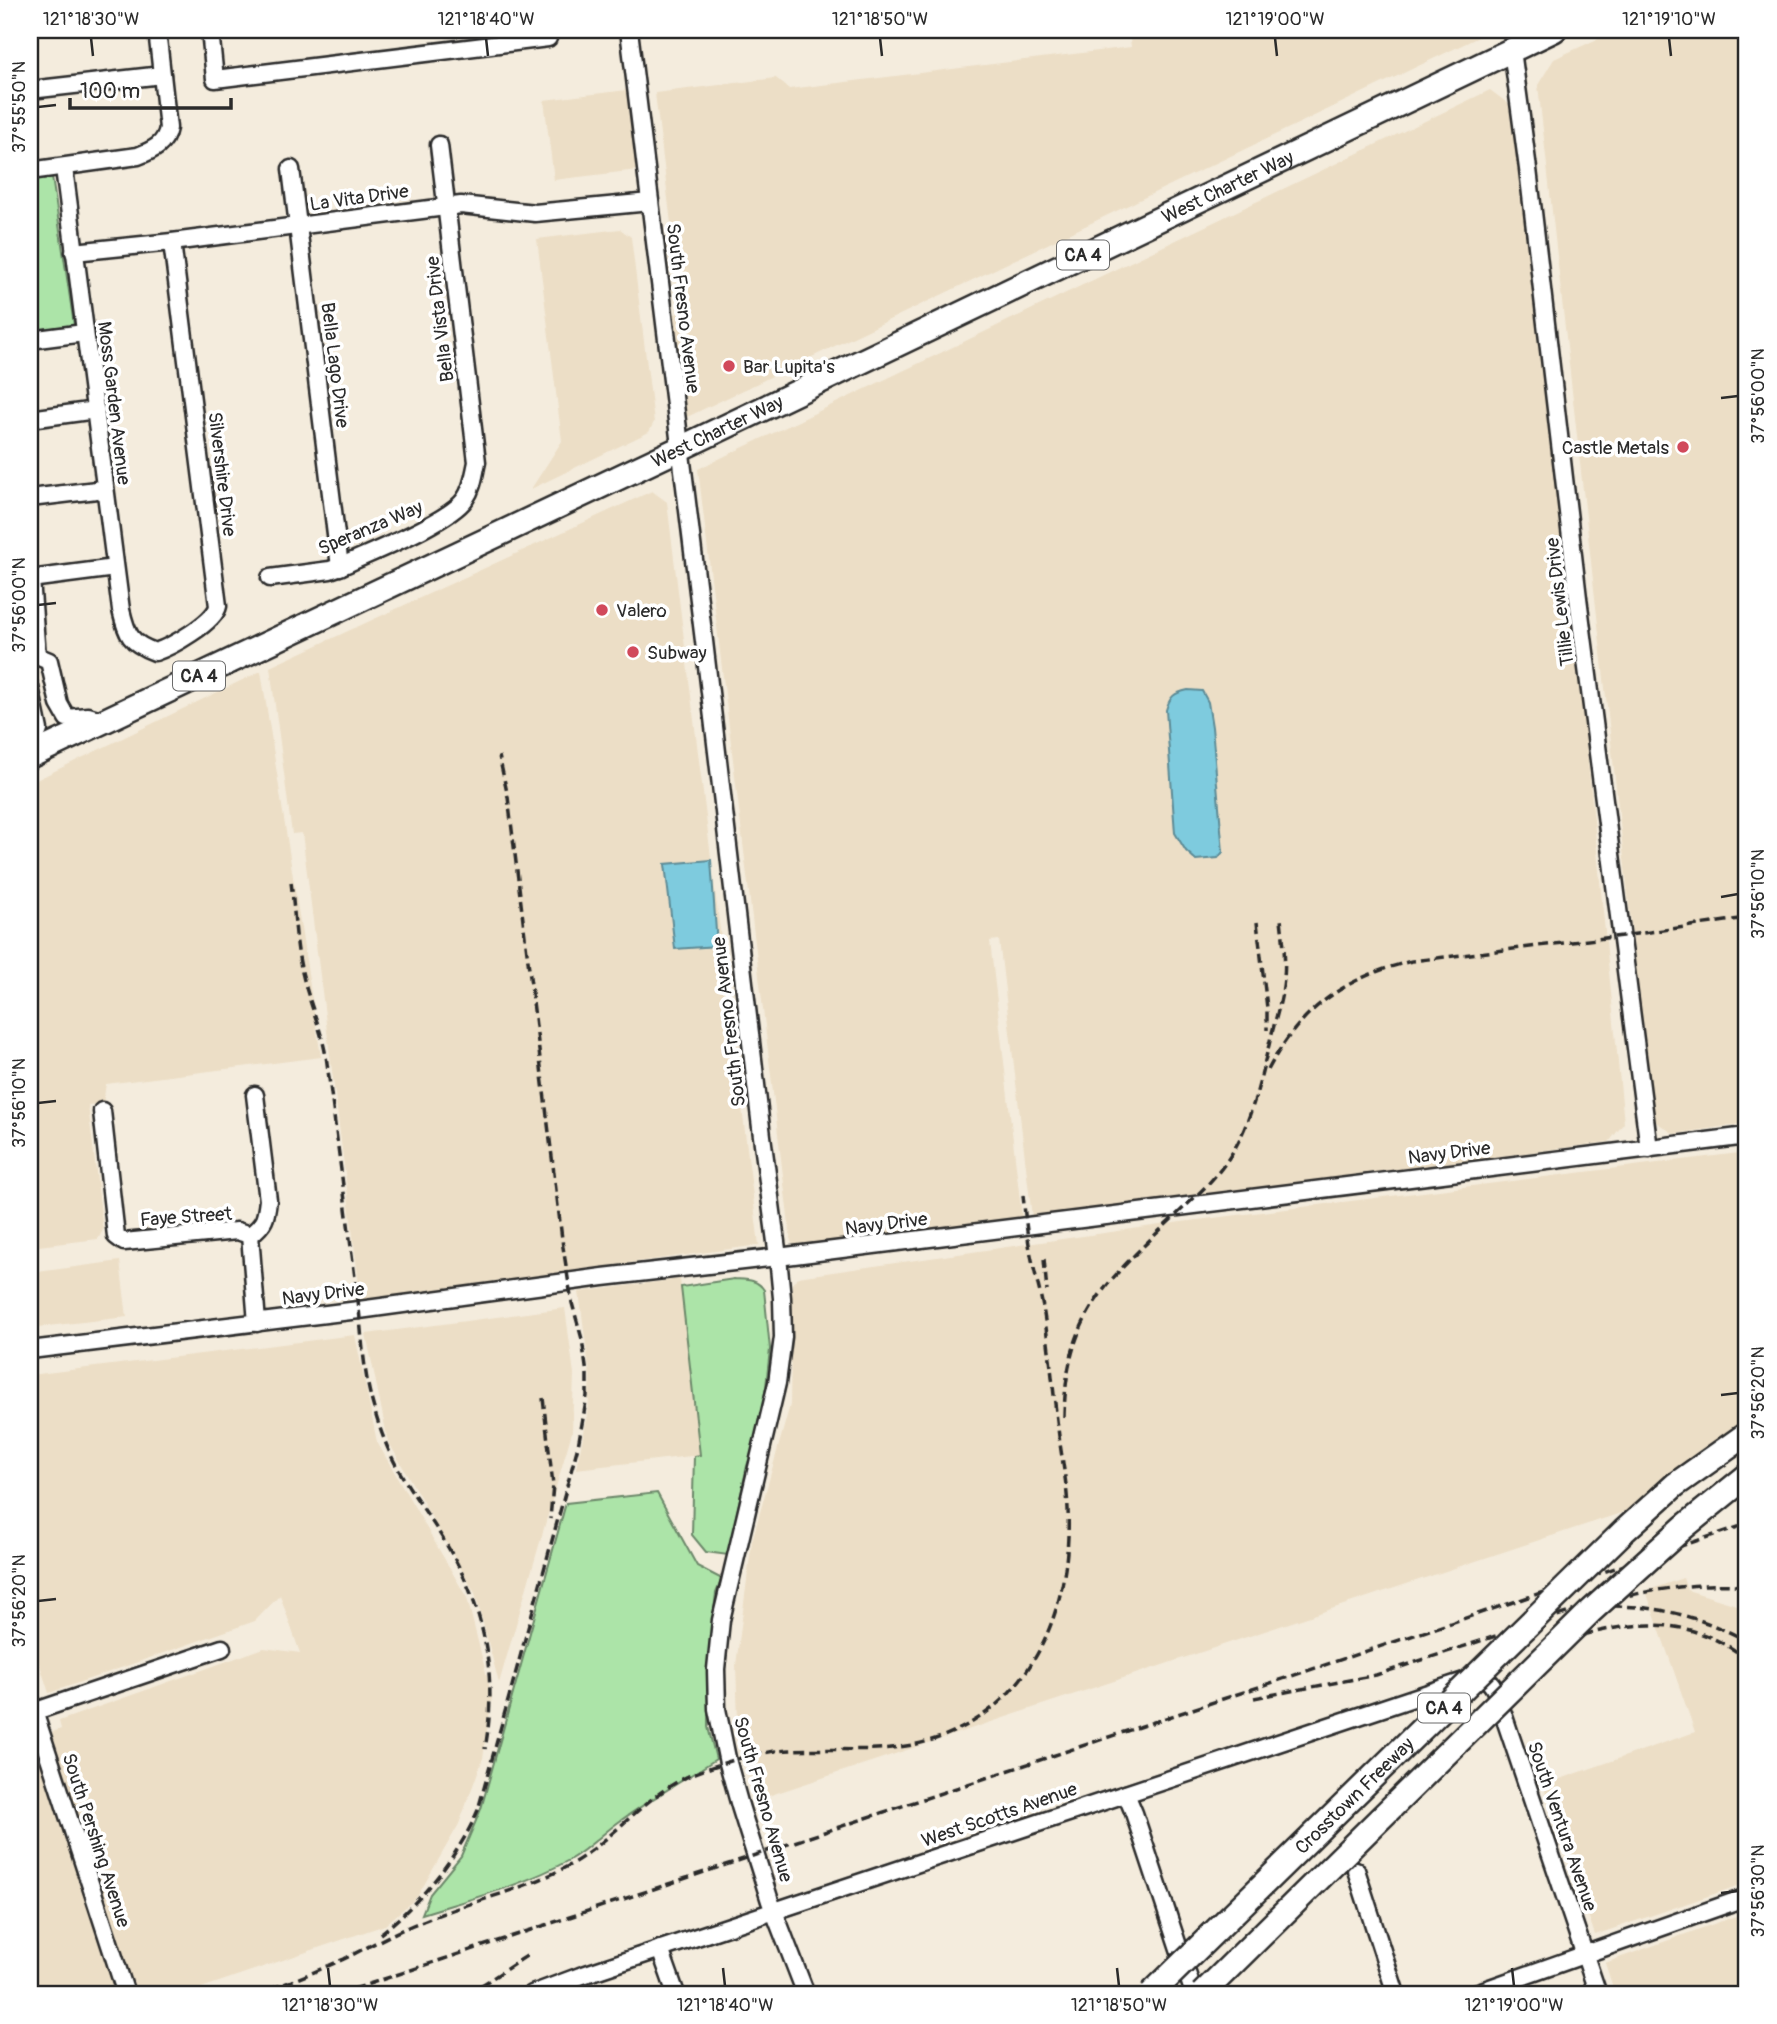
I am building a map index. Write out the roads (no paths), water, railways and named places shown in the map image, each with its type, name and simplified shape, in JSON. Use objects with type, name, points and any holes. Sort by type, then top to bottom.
[{"type":"highway","name":"West Charter Way","points":[[30,756],[1554,30]]},
{"type":"highway","name":"Crosstown Freeway","points":[[1151,1994],[1624,1531],[1675,1485],[1747,1434]]},
{"type":"highway","name":"Crosstown Freeway","points":[[1202,1994],[1590,1612],[1684,1527],[1747,1476]]},
{"type":"street","points":[[30,172],[138,156],[155,149],[166,138],[157,30]]},
{"type":"street","points":[[209,30],[215,79],[548,34]]},
{"type":"street","name":"South Fresno Avenue","points":[[629,30],[778,1257],[783,1337],[777,1382],[721,1620],[716,1669],[717,1709],[728,1763],[774,1911],[806,1994]]},
{"type":"street","name":"Tillie Lewis Drive","points":[[1512,50],[1578,598],[1649,1149]]},
{"type":"street","points":[[30,90],[162,75]]},
{"type":"street","name":"Bella Vista Drive","points":[[439,145],[477,462],[472,487]]},
{"type":"street","name":"Moss Garden Avenue","points":[[64,167],[115,568],[125,629],[132,641]]},
{"type":"street","name":"Bella Lago Drive","points":[[291,169],[340,566]]},
{"type":"street","name":"La Vita Drive","points":[[75,252],[172,243],[446,206],[461,205],[535,213],[650,202]]},
{"type":"street","name":"Silvershire Drive","points":[[132,641],[155,652],[163,649],[217,614],[218,606],[172,243]]},
{"type":"street","points":[[30,340],[84,332]]},
{"type":"street","points":[[30,419],[96,410]]},
{"type":"street","name":"Speranza Way","points":[[271,578],[330,570],[340,566],[447,516],[463,501],[472,487]]},
{"type":"street","points":[[30,498],[105,489]]},
{"type":"street","points":[[104,721],[88,716],[67,718],[59,704],[49,661],[33,660],[31,579],[115,568]]},
{"type":"street","points":[[30,687],[39,730],[30,750]]},
{"type":"street","points":[[255,1095],[268,1200],[263,1223],[250,1235],[257,1323]]},
{"type":"street","name":"Faye Street","points":[[102,1111],[116,1236],[124,1242],[237,1231],[250,1235]]},
{"type":"street","name":"Navy Drive","points":[[30,1350],[1747,1136]]},
{"type":"street","points":[[31,1707],[222,1648]]},
{"type":"street","name":"West Scotts Avenue","points":[[541,1993],[660,1949],[1464,1681],[1481,1678]]},
{"type":"street","name":"South Ventura Avenue","points":[[1481,1678],[1488,1680],[1495,1690],[1598,1994]]},
{"type":"street","name":"South Pershing Avenue","points":[[31,1707],[126,1994]]},
{"type":"street","points":[[1126,1794],[1194,1994]]},
{"type":"street","points":[[1356,1870],[1396,1994]]},
{"type":"street","points":[[1473,1994],[1747,1897]]},
{"type":"street","points":[[660,1949],[676,1994]]},
{"type":"water","points":[[1188,690],[1202,691],[1208,702],[1223,852],[1218,858],[1196,860],[1186,851],[1175,833],[1166,710],[1173,696]]},
{"type":"water","points":[[711,860],[717,946],[675,949],[665,864]]},
{"type":"railway","points":[[380,1934],[410,1908],[437,1878],[460,1844],[478,1810],[578,1446],[587,1396],[582,1339],[572,1303],[563,1247],[508,797],[499,756]]},
{"type":"railway","points":[[291,882],[300,965],[327,1063],[368,1385],[373,1407],[393,1459],[453,1556],[474,1602],[489,1674],[490,1699],[485,1749]]},
{"type":"railway","points":[[1268,1070],[1281,1048],[1310,1012],[1346,986],[1388,968],[1412,961],[1747,918]]},
{"type":"railway","points":[[1064,1417],[1073,1351],[1082,1325],[1095,1302],[1130,1260],[1213,1179],[1233,1152],[1247,1123],[1282,995],[1285,963],[1281,919]]},
{"type":"railway","points":[[1257,922],[1267,1030]]},
{"type":"railway","points":[[256,1994],[333,1964],[413,1925],[551,1875],[584,1856],[644,1805],[693,1774],[734,1760],[777,1751],[894,1748],[932,1740],[967,1725],[997,1704],[1021,1679],[1040,1649],[1054,1617],[1063,1582],[1068,1509],[1043,1307],[1030,1248],[1023,1195]]},
{"type":"railway","points":[[1044,1259],[1047,1291]]},
{"type":"railway","points":[[543,1398],[553,1485],[550,1519]]},
{"type":"railway","points":[[339,1994],[1747,1524]]},
{"type":"railway","points":[[1254,1698],[1376,1675],[1594,1604],[1631,1595],[1689,1586],[1747,1586]]},
{"type":"railway","points":[[1612,1606],[1648,1608],[1682,1615],[1747,1641]]},
{"type":"railway","points":[[1583,1635],[1627,1626],[1668,1626],[1708,1636],[1747,1659]]},
{"type":"railway","points":[[468,1994],[528,1955]]},
{"type":"place","name":"Bar Lupita's","points":[[729,366]]},
{"type":"place","name":"Castle Metals","points":[[1683,447]]},
{"type":"place","name":"Valero","points":[[602,610]]},
{"type":"place","name":"Subway","points":[[633,652]]}]
